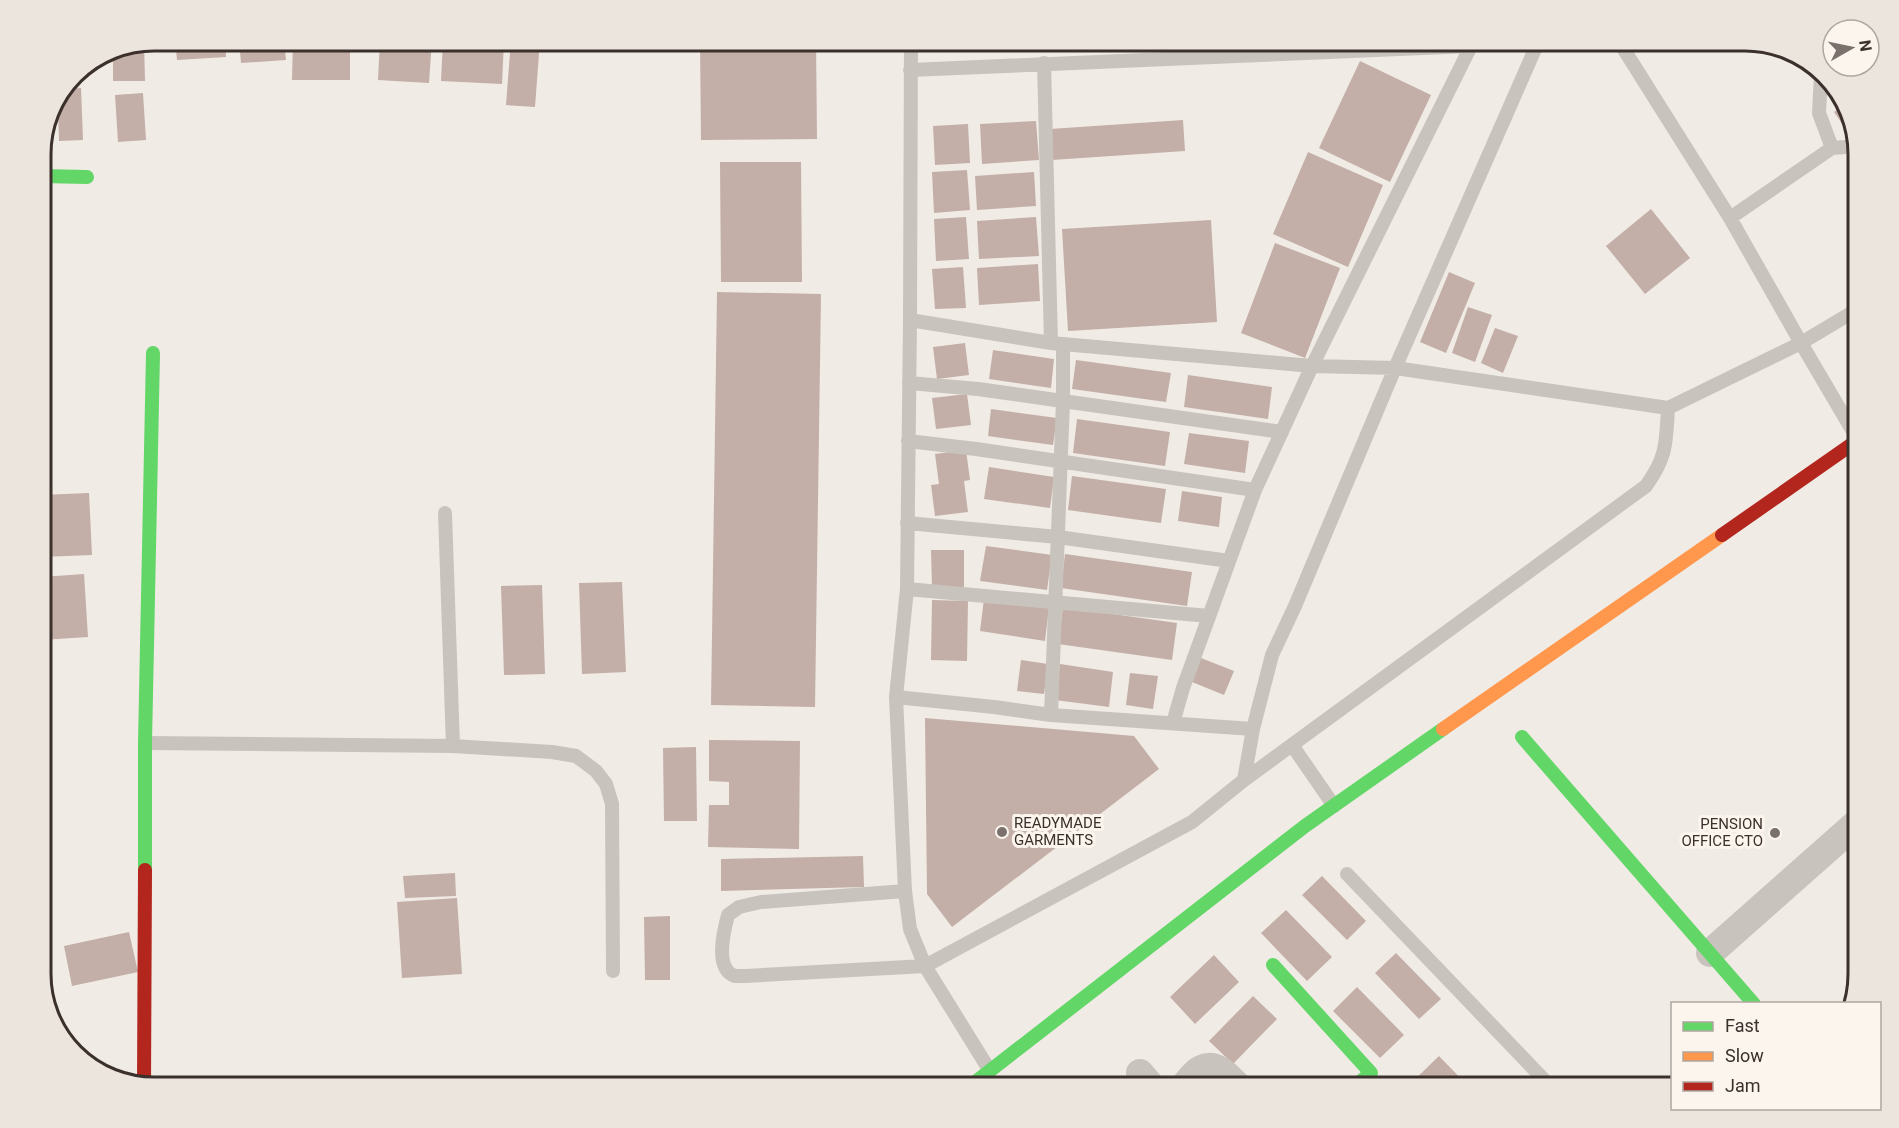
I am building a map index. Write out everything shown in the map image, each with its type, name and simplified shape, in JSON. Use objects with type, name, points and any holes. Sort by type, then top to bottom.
[{"type":"street","points":[[51,176],[87,177]]},
{"type":"street","points":[[144,1076],[145,743],[153,353]]},
{"type":"street","points":[[983,1077],[1305,825],[1848,447]]},
{"type":"street","points":[[1522,737],[1752,1002]]},
{"type":"street","points":[[1710,953],[1848,831]]},
{"type":"street","points":[[1273,965],[1367,1077]]},
{"type":"street","points":[[1193,1077],[1200,1069],[1212,1067],[1220,1070],[1227,1077]]},
{"type":"lane","points":[[911,51],[907,589],[896,697],[905,891],[910,929],[925,966],[990,1071]]},
{"type":"lane","points":[[910,70],[1301,51]]},
{"type":"lane","points":[[1173,723],[1183,688],[1255,490],[1312,366],[1469,51]]},
{"type":"lane","points":[[1244,780],[1253,729],[1272,655],[1534,51]]},
{"type":"lane","points":[[1625,51],[1730,218],[1848,423]]},
{"type":"lane","points":[[1044,63],[1057,344],[1063,401],[1051,715]]},
{"type":"lane","points":[[1820,84],[1818,113],[1832,148]]},
{"type":"lane","points":[[1730,218],[1832,148],[1848,147]]},
{"type":"lane","points":[[910,320],[1057,344],[1312,366],[1395,368],[1668,408],[1801,343],[1848,315]]},
{"type":"lane","points":[[909,383],[978,389],[1282,432]]},
{"type":"lane","points":[[905,891],[760,902],[738,907],[728,915],[722,957],[724,964],[735,976],[925,966],[1192,822],[1244,780],[1646,486],[1659,468],[1666,444],[1668,408]]},
{"type":"lane","points":[[909,441],[976,448],[1255,490]]},
{"type":"lane","points":[[445,513],[453,746]]},
{"type":"lane","points":[[908,523],[1058,537],[1229,561]]},
{"type":"lane","points":[[907,589],[1209,616]]},
{"type":"lane","points":[[896,697],[1051,715],[1253,729]]},
{"type":"lane","points":[[145,743],[453,746],[552,752],[576,756],[596,771],[606,784],[612,804],[614,971]]},
{"type":"lane","points":[[1292,745],[1334,806]]},
{"type":"lane","points":[[1347,873],[1541,1077]]},
{"type":"building","points":[[176,51],[226,51],[226,57],[177,60]]},
{"type":"building","points":[[240,51],[285,51],[286,60],[241,63]]},
{"type":"building","points":[[293,51],[350,51],[350,80],[292,80]]},
{"type":"building","points":[[379,51],[431,51],[429,83],[378,80]]},
{"type":"building","points":[[442,51],[504,51],[502,84],[441,81]]},
{"type":"building","points":[[510,51],[539,51],[535,107],[506,105]]},
{"type":"building","points":[[700,51],[816,51],[817,139],[701,140]]},
{"type":"building","points":[[144,52],[145,81],[113,81],[113,60]]},
{"type":"building","points":[[1360,61],[1431,95],[1390,182],[1319,148]]},
{"type":"building","points":[[74,88],[81,88],[83,140],[59,141],[58,117]]},
{"type":"building","points":[[143,93],[146,140],[118,142],[115,95]]},
{"type":"building","points":[[1838,109],[1845,128],[1834,112]]},
{"type":"building","points":[[1183,120],[1185,151],[1052,160],[1050,129]]},
{"type":"building","points":[[1036,121],[1039,160],[982,164],[980,124]]},
{"type":"building","points":[[968,124],[970,163],[935,165],[933,126]]},
{"type":"building","points":[[1308,152],[1383,185],[1348,267],[1273,234]]},
{"type":"building","points":[[720,162],[801,162],[802,282],[721,282]]},
{"type":"building","points":[[967,170],[970,210],[934,213],[932,172]]},
{"type":"building","points":[[1034,172],[1036,206],[977,210],[975,176]]},
{"type":"building","points":[[1651,209],[1690,258],[1645,294],[1606,246]]},
{"type":"building","points":[[966,217],[969,259],[936,261],[934,219]]},
{"type":"building","points":[[1036,217],[1039,256],[979,259],[977,221]]},
{"type":"building","points":[[1211,220],[1217,322],[1068,331],[1062,229]]},
{"type":"building","points":[[1275,243],[1340,268],[1305,358],[1241,333]]},
{"type":"building","points":[[1038,264],[1040,301],[979,305],[977,268]]},
{"type":"building","points":[[963,267],[966,308],[935,309],[932,269]]},
{"type":"building","points":[[1449,272],[1475,283],[1446,353],[1420,342]]},
{"type":"building","points":[[717,292],[821,294],[815,707],[711,705]]},
{"type":"building","points":[[1468,307],[1492,315],[1475,362],[1452,353]]},
{"type":"building","points":[[1495,328],[1518,336],[1503,373],[1481,363]]},
{"type":"building","points":[[965,343],[969,375],[937,379],[933,347]]},
{"type":"building","points":[[993,350],[1054,359],[1051,388],[989,379]]},
{"type":"building","points":[[1076,360],[1171,373],[1166,402],[1072,389]]},
{"type":"building","points":[[1188,375],[1272,387],[1268,419],[1184,407]]},
{"type":"building","points":[[967,394],[971,425],[936,429],[932,398]]},
{"type":"building","points":[[991,409],[1057,418],[1053,445],[988,436]]},
{"type":"building","points":[[1077,419],[1170,432],[1165,466],[1073,453]]},
{"type":"building","points":[[1189,433],[1249,441],[1245,473],[1184,464]]},
{"type":"building","points":[[966,450],[970,480],[964,481],[968,512],[935,516],[931,485],[939,484],[935,454]]},
{"type":"building","points":[[989,467],[1054,477],[1050,508],[984,499]]},
{"type":"building","points":[[1072,476],[1166,489],[1161,523],[1068,510]]},
{"type":"building","points":[[1182,491],[1222,497],[1219,527],[1178,521]]},
{"type":"building","points":[[89,493],[92,555],[51,557],[51,495]]},
{"type":"building","points":[[986,546],[1052,555],[1047,590],[980,581]]},
{"type":"building","points":[[931,550],[964,550],[964,587],[932,587]]},
{"type":"building","points":[[1065,554],[1192,572],[1187,606],[1061,588]]},
{"type":"building","points":[[84,574],[88,637],[51,639],[51,576]]},
{"type":"building","points":[[622,582],[626,672],[582,674],[579,583]]},
{"type":"building","points":[[542,585],[545,674],[504,675],[501,586]]},
{"type":"building","points":[[984,599],[1049,608],[1045,641],[980,631]]},
{"type":"building","points":[[932,600],[968,601],[967,661],[931,660]]},
{"type":"building","points":[[1063,607],[1177,623],[1172,660],[1058,644]]},
{"type":"building","points":[[1201,658],[1234,671],[1224,695],[1192,682]]},
{"type":"building","points":[[1021,660],[1048,664],[1044,694],[1017,691]]},
{"type":"building","points":[[1060,664],[1113,672],[1109,707],[1055,700]]},
{"type":"building","points":[[1130,673],[1158,676],[1153,709],[1126,705]]},
{"type":"building","name":"READYMADE GARMENTS","points":[[925,718],[1134,736],[1159,769],[952,927],[927,894]]},
{"type":"building","points":[[709,740],[800,741],[799,849],[708,847],[709,805],[729,805],[729,782],[709,781]]},
{"type":"building","points":[[696,747],[697,821],[664,821],[663,748]]},
{"type":"building","points":[[863,856],[864,887],[721,891],[721,859]]},
{"type":"building","points":[[455,873],[456,896],[405,898],[403,876]]},
{"type":"building","points":[[1322,876],[1366,921],[1347,940],[1302,895]]},
{"type":"building","points":[[457,898],[462,974],[402,978],[397,902]]},
{"type":"building","points":[[1286,910],[1332,957],[1307,981],[1261,933]]},
{"type":"building","points":[[670,916],[670,980],[645,980],[644,917]]},
{"type":"building","points":[[129,932],[138,972],[72,986],[64,946]]},
{"type":"building","points":[[1396,953],[1441,999],[1419,1019],[1375,973]]},
{"type":"building","points":[[1214,955],[1239,982],[1195,1024],[1170,997]]},
{"type":"building","points":[[1357,987],[1404,1035],[1380,1058],[1333,1011]]},
{"type":"building","points":[[1253,996],[1277,1019],[1233,1064],[1209,1041]]},
{"type":"building","points":[[1439,1056],[1459,1077],[1417,1077]]},
{"type":"traffic: fast","points":[[51,176],[87,177]]},
{"type":"traffic: fast","points":[[145,870],[145,743],[153,353]]},
{"type":"traffic: fast","points":[[982,1077],[1305,826],[1443,729]]},
{"type":"traffic: fast","points":[[1522,737],[1752,1002]]},
{"type":"traffic: fast","points":[[1273,965],[1371,1073],[1366,1077]]},
{"type":"traffic: slow","points":[[1443,729],[1722,535]]},
{"type":"traffic: jam","points":[[1722,535],[1848,447]]},
{"type":"traffic: jam","points":[[144,1076],[145,870]]},
{"type":"place","name":"READYMADE GARMENTS","points":[[1002,832]]},
{"type":"place","name":"PENSION OFFICE CTO","points":[[1775,833]]}]
